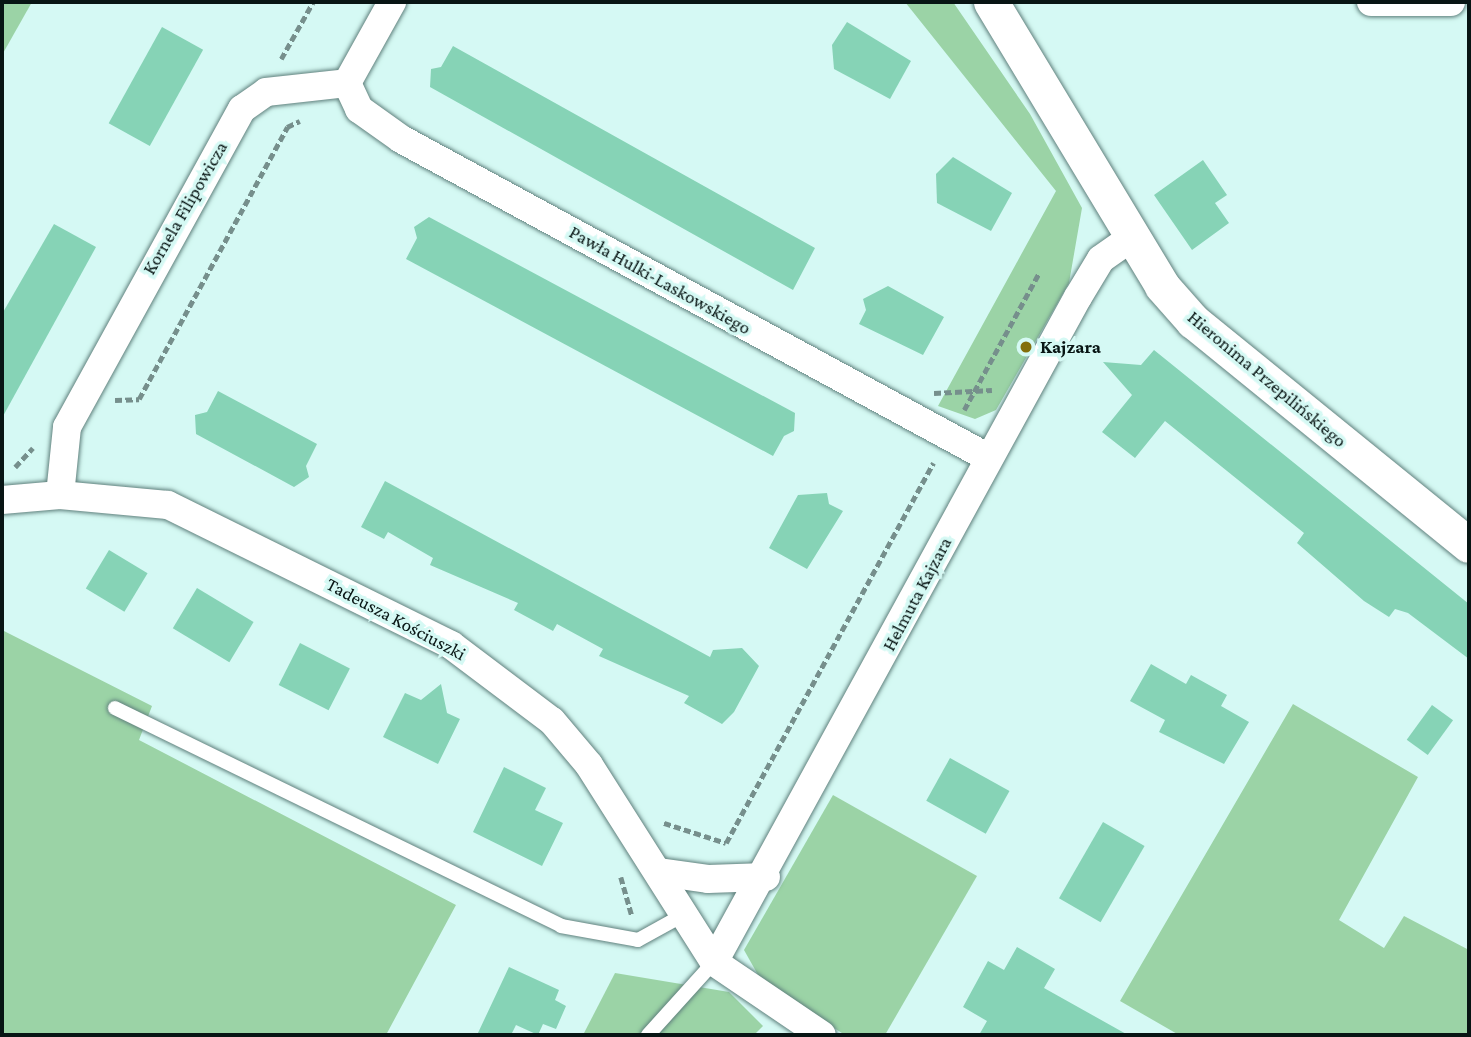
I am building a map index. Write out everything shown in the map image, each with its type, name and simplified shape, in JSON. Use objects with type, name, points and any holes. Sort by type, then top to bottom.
[{"type":"street","points":[[347,83],[392,2]]},
{"type":"street","name":"Hieronima Przepilińskiego","points":[[992,2],[1131,238],[1193,321],[1469,545]]},
{"type":"street","points":[[1371,2],[1451,2]]},
{"type":"street","name":"Pawła Hulki-Laskowskiego","points":[[347,83],[359,109],[401,139],[989,458]]},
{"type":"street","name":"Kornela Filipowicza","points":[[60,495],[59,465],[67,427],[242,109],[266,92],[347,83]]},
{"type":"street","name":"Helmuta Kajzara","points":[[714,962],[766,877],[989,458],[1101,258],[1131,238]]},
{"type":"street","name":"Tadeusza Kościuszki","points":[[2,500],[60,495],[168,505],[452,646],[552,721],[589,765],[714,962],[822,1035]]},
{"type":"street","points":[[659,872],[708,879],[766,877]]},
{"type":"lane","points":[[114,708],[507,904],[561,926],[638,940],[685,914]]},
{"type":"lane","points":[[648,1035],[714,962]]},
{"type":"path","points":[[108,401],[139,399],[287,127],[323,112],[359,109]]},
{"type":"path","points":[[659,815],[666,825],[726,843],[1039,273]]},
{"type":"path","points":[[1022,303],[1032,309]]},
{"type":"path","points":[[924,393],[1002,389]]},
{"type":"path","points":[[17,465],[59,465]]},
{"type":"path","points":[[618,865],[638,940]]},
{"type":"green space","points":[[2,2],[32,2],[2,55]]},
{"type":"green space","points":[[905,2],[953,2],[1030,114],[1082,208],[1069,283],[996,410],[975,419],[938,406],[1056,191]]},
{"type":"green space","points":[[2,630],[152,706],[139,740],[456,905],[386,1035],[2,1035]]},
{"type":"green space","points":[[1293,704],[1418,777],[1339,920],[1384,948],[1404,916],[1469,950],[1469,1035],[1179,1035],[1120,1001]]},
{"type":"green space","points":[[833,795],[977,876],[885,1035],[845,1035],[762,982],[744,950]]},
{"type":"green space","points":[[615,973],[729,992],[763,1026],[754,1035],[583,1035]]},
{"type":"building","points":[[847,22],[911,61],[890,99],[834,69],[832,45]]},
{"type":"building","points":[[162,27],[203,50],[150,146],[109,123]]},
{"type":"building","points":[[453,46],[815,248],[793,290],[430,87],[431,69],[441,67]]},
{"type":"building","points":[[953,157],[1012,193],[991,231],[937,203],[936,174]]},
{"type":"building","points":[[1203,160],[1227,195],[1215,203],[1229,223],[1192,250],[1154,195]]},
{"type":"building","points":[[429,217],[795,413],[794,431],[784,436],[773,456],[406,259],[417,238],[414,227]]},
{"type":"building","points":[[54,224],[96,247],[2,418],[2,314]]},
{"type":"building","points":[[888,286],[944,317],[923,355],[859,324],[866,310],[863,299]]},
{"type":"building","points":[[1154,350],[1469,604],[1469,659],[1408,613],[1395,609],[1389,617],[1364,601],[1297,543],[1304,533],[1165,421],[1135,458],[1102,432],[1132,395],[1103,362],[1141,365]]},
{"type":"building","points":[[218,391],[317,444],[306,466],[309,477],[294,487],[196,434],[195,415],[207,412]]},
{"type":"building","points":[[385,481],[710,657],[713,650],[742,648],[759,666],[734,712],[722,724],[684,703],[689,696],[599,656],[603,649],[557,624],[553,631],[514,610],[518,603],[430,565],[433,558],[388,532],[384,539],[361,527]]},
{"type":"building","points":[[827,493],[829,504],[843,511],[807,569],[769,548],[798,495]]},
{"type":"building","points":[[109,550],[148,573],[124,612],[86,589]]},
{"type":"building","points":[[197,588],[254,622],[229,662],[173,628]]},
{"type":"building","points":[[300,643],[350,668],[329,710],[279,685]]},
{"type":"building","points":[[1151,664],[1186,684],[1191,675],[1227,695],[1221,706],[1249,722],[1224,764],[1159,732],[1165,720],[1130,701]]},
{"type":"building","points":[[441,684],[447,713],[460,719],[438,764],[383,737],[405,693],[421,700]]},
{"type":"building","points":[[1432,705],[1453,720],[1428,755],[1407,740]]},
{"type":"building","points":[[950,758],[1009,791],[986,834],[926,801]]},
{"type":"building","points":[[504,767],[546,788],[535,810],[563,823],[542,866],[473,832]]},
{"type":"building","points":[[1103,822],[1145,846],[1101,922],[1059,898]]},
{"type":"building","points":[[1017,947],[1055,969],[1044,988],[1128,1035],[979,1035],[987,1021],[963,1007],[988,961],[1004,970]]},
{"type":"building","points":[[509,967],[559,990],[555,1000],[566,1006],[556,1029],[543,1024],[538,1035],[516,1025],[511,1035],[477,1035]]},
{"type":"place","name":"Kajzara","points":[[1026,347]]}]
